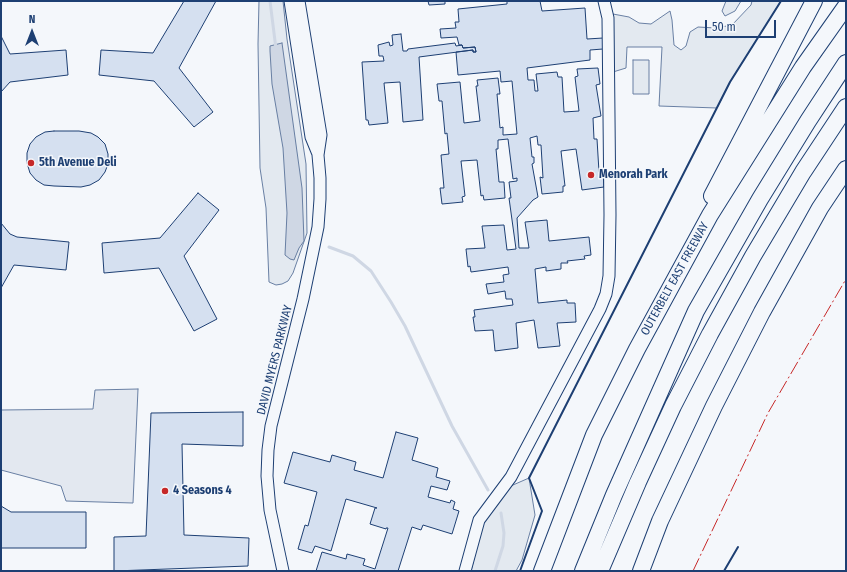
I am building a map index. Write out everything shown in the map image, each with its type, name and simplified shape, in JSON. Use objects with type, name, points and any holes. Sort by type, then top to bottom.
[{"type":"highway","points":[[637,349],[724,170],[814,1]]},
{"type":"highway","name":"OUTERBELT EAST FREEWAY","points":[[542,571],[594,435],[637,349],[710,215],[803,67],[846,6]]},
{"type":"highway","points":[[583,571],[617,488],[696,311],[760,199],[846,63]]},
{"type":"highway","points":[[600,571],[638,482],[710,334],[753,256],[799,178],[846,107]]},
{"type":"highway","points":[[641,571],[660,521],[714,406],[755,326],[820,208],[846,169]]},
{"type":"street","name":"DAVID MYERS PARKWAY","points":[[290,1],[311,137],[318,155]]},
{"type":"street","name":"DAVID MYERS PARKWAY","points":[[283,571],[270,510],[267,476],[268,450],[271,426],[303,299],[318,227],[320,178],[318,155],[321,135],[299,1]]},
{"type":"street","points":[[465,571],[479,520],[510,477],[600,309],[606,294],[609,263],[610,208],[608,18],[604,1]]},
{"type":"shaded area","points":[[259,1],[283,1],[287,39],[306,164],[307,233],[293,273],[288,281],[276,285],[269,282],[266,208],[260,168],[258,44]]},
{"type":"shaded area","points":[[726,1],[741,1],[735,11],[725,16],[722,11]]},
{"type":"shaded area","points":[[752,1],[781,1],[730,82],[717,108],[659,106],[662,47],[627,47],[626,68],[613,72],[613,14],[629,17],[639,23],[651,24],[670,11],[674,45],[681,50],[686,46],[690,32],[698,27],[716,28],[732,25],[751,5]]},
{"type":"shaded area","points":[[282,43],[302,188],[304,241],[294,260],[285,255],[287,213],[283,148],[272,84],[270,51],[270,46]]},
{"type":"shaded area","points":[[633,60],[649,60],[649,94],[633,94]]},
{"type":"shaded area","points":[[138,389],[133,503],[66,501],[61,486],[1,470],[1,410],[93,409],[95,390]]},
{"type":"shaded area","points":[[529,478],[535,515],[522,560],[516,571],[471,571],[481,530],[483,514],[513,485]]},
{"type":"building","points":[[184,1],[216,1],[179,68],[213,112],[194,127],[154,81],[99,75],[101,50],[153,53]]},
{"type":"building","points":[[428,1],[445,1],[445,4],[429,5]]},
{"type":"building","name":"Menorah Park","points":[[507,1],[540,1],[542,11],[585,8],[587,39],[603,38],[603,49],[590,50],[590,60],[527,68],[528,80],[534,80],[535,91],[538,91],[536,74],[557,72],[558,77],[562,77],[564,112],[579,111],[575,77],[578,76],[577,69],[598,68],[600,84],[596,85],[601,116],[593,118],[594,139],[597,139],[599,172],[603,172],[604,187],[582,190],[576,149],[561,151],[565,186],[563,186],[563,192],[542,194],[540,177],[543,178],[541,145],[538,145],[537,136],[530,138],[532,157],[534,157],[534,163],[532,164],[538,197],[533,200],[517,218],[519,248],[529,248],[525,222],[547,220],[549,241],[589,237],[591,255],[584,256],[585,259],[561,263],[561,269],[546,271],[546,267],[535,269],[538,303],[567,300],[567,303],[575,303],[576,322],[557,323],[560,346],[538,348],[534,320],[516,323],[518,348],[495,351],[493,330],[475,331],[473,317],[475,317],[474,310],[513,305],[512,299],[506,299],[505,291],[488,294],[486,284],[504,282],[503,275],[509,274],[508,267],[471,272],[470,266],[468,267],[466,249],[485,248],[482,226],[504,225],[507,250],[516,249],[509,198],[511,198],[509,182],[517,181],[517,178],[513,179],[508,139],[498,140],[498,149],[496,149],[499,182],[504,182],[505,198],[484,200],[483,195],[481,196],[477,160],[461,161],[465,196],[462,197],[463,202],[442,204],[440,188],[444,188],[441,155],[449,154],[447,133],[445,134],[442,101],[439,101],[437,84],[460,82],[464,123],[480,121],[476,86],[478,86],[477,80],[498,78],[500,94],[497,94],[500,128],[503,127],[503,135],[517,134],[512,81],[501,82],[500,71],[458,75],[456,52],[473,50],[473,52],[476,52],[475,47],[463,48],[462,45],[459,45],[457,37],[441,38],[440,29],[456,28],[455,22],[459,22],[458,9],[507,4]]},
{"type":"building","points":[[401,34],[403,51],[407,51],[408,49],[455,43],[456,46],[462,45],[463,48],[475,47],[476,52],[473,52],[473,50],[419,57],[423,120],[403,122],[400,82],[384,83],[388,123],[369,125],[368,120],[366,120],[362,62],[384,61],[383,56],[379,56],[378,45],[389,42],[390,46],[393,45],[392,35]]},
{"type":"building","points":[[1,36],[10,54],[66,50],[68,75],[10,82],[1,92]]},
{"type":"building","points":[[79,131],[91,133],[105,144],[108,154],[108,164],[105,172],[99,180],[90,185],[81,187],[44,185],[36,180],[30,173],[27,163],[27,153],[30,144],[36,137],[45,132]]},
{"type":"building","points":[[198,193],[219,210],[184,256],[217,319],[194,331],[159,268],[104,273],[102,243],[160,238]]},
{"type":"building","points":[[1,223],[10,234],[17,237],[69,242],[66,270],[14,265],[1,288]]},
{"type":"building","name":"4 Seasons 4","points":[[243,412],[243,446],[182,444],[184,535],[249,538],[248,566],[114,571],[114,537],[146,536],[151,413]]},
{"type":"building","points":[[396,432],[418,438],[412,460],[438,468],[436,477],[450,481],[447,490],[431,486],[428,497],[450,503],[451,500],[455,502],[453,509],[459,511],[452,534],[423,525],[421,530],[412,527],[398,571],[316,571],[322,552],[346,559],[347,554],[365,559],[363,565],[375,569],[388,528],[386,529],[370,524],[375,508],[377,508],[346,499],[331,551],[315,546],[312,553],[298,549],[305,525],[308,526],[317,492],[284,483],[293,452],[330,462],[332,455],[356,462],[354,470],[383,478]]},
{"type":"building","points":[[1,506],[11,512],[86,512],[86,548],[1,548]]},
{"type":"waterway","points":[[270,1],[276,49]]},
{"type":"waterway","points":[[329,247],[353,256],[371,271],[405,326],[452,426],[488,490]]},
{"type":"waterway","points":[[495,571],[503,546],[504,533],[501,513]]},
{"type":"wall","points":[[520,571],[542,511],[529,478],[730,82],[781,1]]},
{"type":"wall","points":[[724,571],[738,547]]},
{"type":"power","points":[[693,571],[768,413],[846,279]]},
{"type":"place","name":"5th Avenue Deli","points":[[31,163]]},
{"type":"place","name":"Menorah Park","points":[[591,175]]},
{"type":"place","name":"4 Seasons 4","points":[[165,491]]}]
